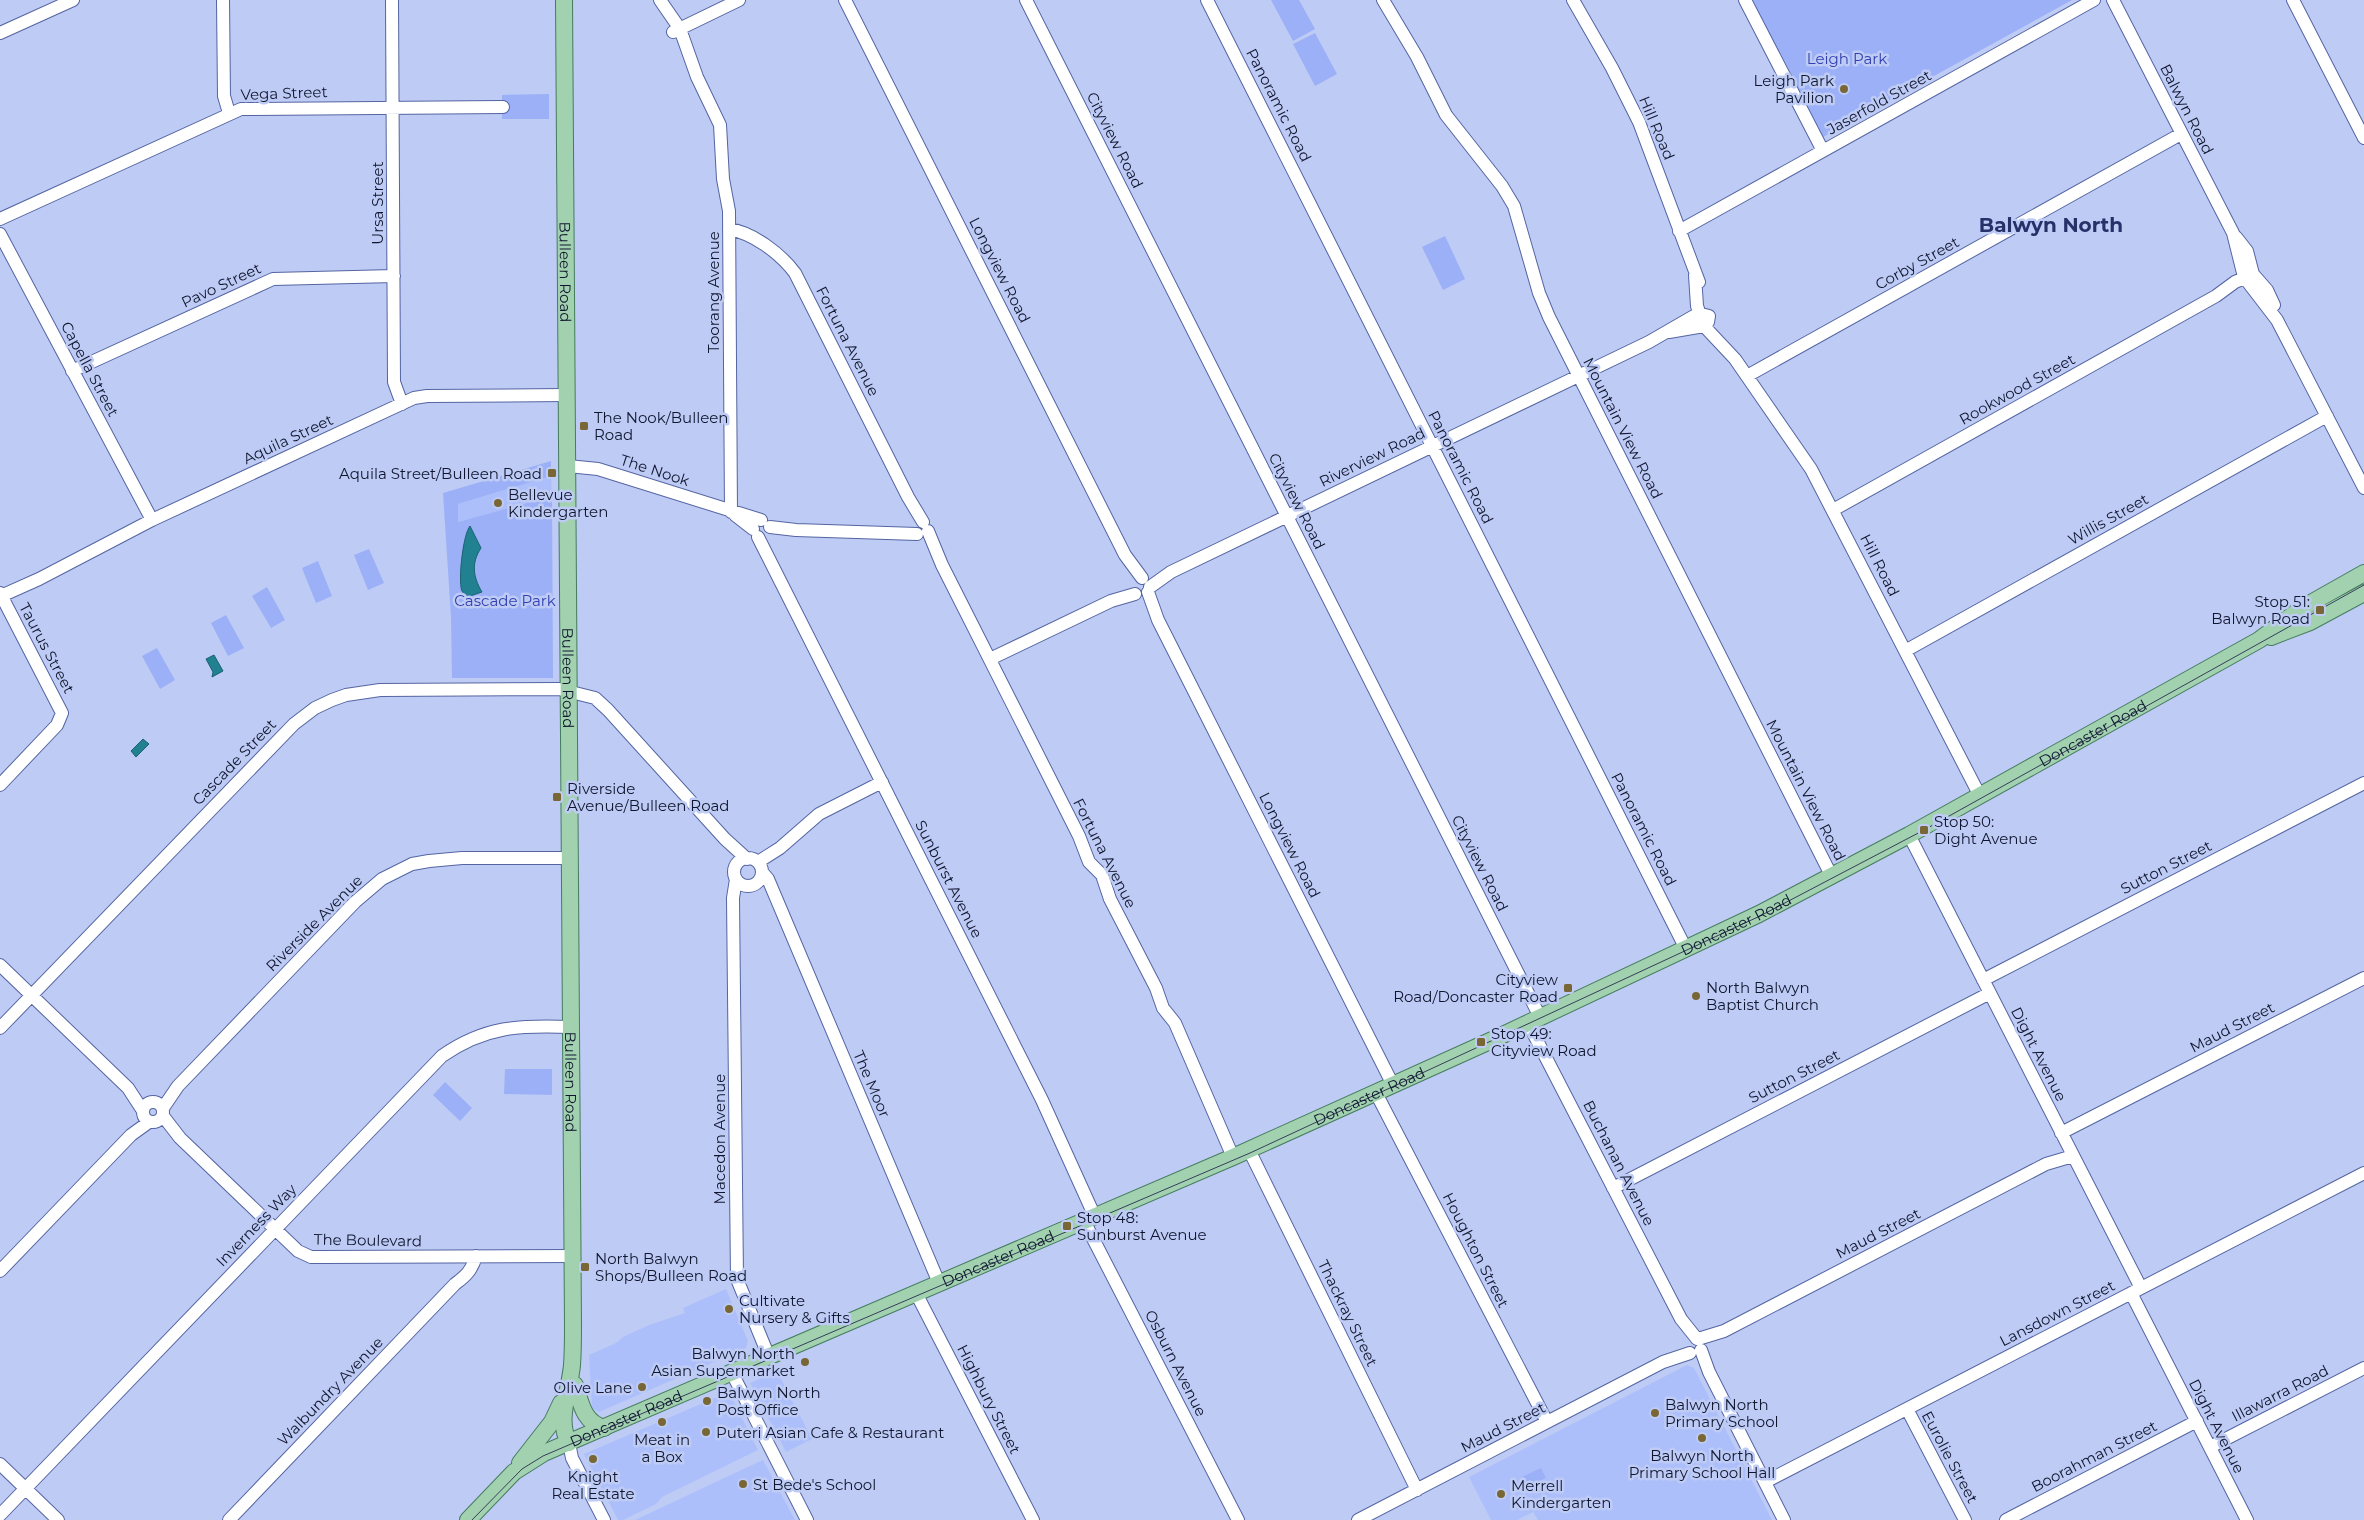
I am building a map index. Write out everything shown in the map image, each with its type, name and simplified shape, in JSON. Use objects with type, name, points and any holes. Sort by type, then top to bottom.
[{"type":"main road","name":"Bulleen Road","points":[[564,0],[573,1379],[563,1419],[564,1432],[569,1443]]},
{"type":"main road","name":"Doncaster Road","points":[[468,1520],[506,1480],[528,1462],[1393,1086],[1832,877],[1909,836],[2259,640],[2315,600],[2364,573]]},
{"type":"main road","name":"Doncaster Road","points":[[2259,640],[2310,622],[2364,593]]},
{"type":"main road","points":[[573,1379],[585,1416],[594,1424],[604,1428]]},
{"type":"main road","points":[[506,1480],[553,1420],[573,1379]]},
{"type":"street","points":[[0,33],[73,0]]},
{"type":"street","points":[[223,0],[224,96],[229,113]]},
{"type":"street","name":"Ursa Street","points":[[392,0],[394,382],[402,404]]},
{"type":"street","name":"Toorang Avenue","points":[[658,0],[665,20],[676,30],[683,56],[697,77],[722,131],[723,179],[728,203],[729,229],[731,512]]},
{"type":"street","points":[[676,30],[739,0]]},
{"type":"street","name":"Longview Road","points":[[845,0],[1393,1086]]},
{"type":"street","name":"Cityview Road","points":[[1026,0],[1287,516],[1534,1020]]},
{"type":"street","name":"Panoramic Road","points":[[1207,0],[1686,948]]},
{"type":"street","name":"Mountain View Road","points":[[1383,0],[1417,57],[1446,115],[1502,186],[1514,206],[1543,304],[1832,877]]},
{"type":"street","name":"Hill Road","points":[[1573,0],[1608,60],[1639,122],[1695,276],[1701,287],[1704,319],[1727,340],[1735,358],[1806,462],[1833,510],[1980,796]]},
{"type":"street","points":[[1745,0],[1823,151]]},
{"type":"street","name":"Jaserfold Street","points":[[1679,232],[2094,0]]},
{"type":"street","name":"Balwyn Road","points":[[2112,0],[2233,233],[2247,251],[2248,277],[2269,294],[2277,320],[2364,488]]},
{"type":"street","points":[[2293,0],[2364,138]]},
{"type":"street","name":"Vega Street","points":[[0,219],[229,113],[248,109],[503,107]]},
{"type":"street","name":"Corby Street","points":[[1747,376],[2181,134]]},
{"type":"street","name":"Fortuna Avenue","points":[[729,229],[743,232],[756,240],[784,260],[795,273],[908,497],[920,529],[942,565],[1079,836],[1089,862],[1102,875],[1110,899],[1156,988],[1163,1008],[1176,1024],[1233,1157]]},
{"type":"street","name":"Capella Street","points":[[0,234],[152,520]]},
{"type":"street","name":"Pavo Street","points":[[72,371],[273,279],[394,276]]},
{"type":"street","name":"Rookwood Street","points":[[1833,510],[2248,277]]},
{"type":"street","name":"Riverview Road","points":[[990,659],[1669,332],[1704,319]]},
{"type":"street","name":"Aquila Street","points":[[2,597],[152,520],[402,404],[427,396],[567,395]]},
{"type":"street","name":"Willis Street","points":[[1905,651],[2327,416]]},
{"type":"street","name":"The Nook","points":[[568,466],[598,469],[731,512],[763,530]]},
{"type":"street","points":[[763,530],[888,532],[920,529]]},
{"type":"street","name":"Sunburst Avenue","points":[[763,530],[770,559],[1042,1100],[1090,1219]]},
{"type":"street","name":"Taurus Street","points":[[0,785],[57,725],[62,713],[2,597]]},
{"type":"street","name":"Cascade Street","points":[[0,1028],[277,740],[315,708],[346,695],[380,690],[554,689],[569,693]]},
{"type":"street","name":"Macedon Avenue","points":[[569,693],[595,698],[602,703],[725,839],[758,869]]},
{"type":"street","points":[[758,869],[740,861],[738,878],[752,886],[758,869],[819,814],[882,782]]},
{"type":"street","name":"Sutton Street","points":[[1983,980],[2364,783]]},
{"type":"street","name":"Dight Avenue","points":[[1909,836],[2071,1151],[2197,1421],[2247,1520]]},
{"type":"street","name":"Macedon Avenue","points":[[725,839],[738,878],[734,914],[737,1279],[769,1357]]},
{"type":"street","name":"Riverside Avenue","points":[[0,1271],[355,902],[382,879],[412,864],[444,858],[570,858]]},
{"type":"street","name":"The Moor","points":[[758,869],[768,879],[774,897],[940,1283]]},
{"type":"street","name":"The Boulevard","points":[[0,965],[298,1251],[311,1256],[572,1256]]},
{"type":"street","name":"Maud Street","points":[[2061,1133],[2364,978]]},
{"type":"street","name":"Sutton Street","points":[[1613,1188],[1990,993]]},
{"type":"street","name":"Buchanan Avenue","points":[[1534,1020],[1613,1188],[1784,1520]]},
{"type":"street","name":"Inverness Way","points":[[0,1515],[430,1067],[455,1047],[470,1038],[502,1028],[571,1027]]},
{"type":"street","name":"Houghton Street","points":[[1376,1093],[1547,1422]]},
{"type":"street","name":"Thackray Street","points":[[1249,1150],[1417,1490]]},
{"type":"street","name":"Maud Street","points":[[1358,1520],[2071,1151]]},
{"type":"street","name":"Lansdown Street","points":[[1765,1482],[2364,1173]]},
{"type":"street","name":"Osburn Avenue","points":[[1090,1219],[1238,1520]]},
{"type":"street","points":[[455,1284],[458,1271],[457,1256]]},
{"type":"street","name":"Walbundry Avenue","points":[[229,1520],[455,1284],[471,1271],[476,1256]]},
{"type":"street","name":"Highbury Street","points":[[916,1293],[1033,1520]]},
{"type":"street","name":"Illawarra Road","points":[[2210,1447],[2364,1368]]},
{"type":"street","points":[[732,1373],[807,1520]]},
{"type":"street","name":"Eurolie Street","points":[[1907,1409],[1965,1520]]},
{"type":"street","name":"Boorahman Street","points":[[2006,1520],[2197,1421]]},
{"type":"street","points":[[569,1443],[572,1458],[604,1520]]},
{"type":"street","points":[[0,1464],[58,1520]]},
{"type":"shaded area","points":[[551,476],[552,496],[458,522],[458,504]]},
{"type":"shaded area","points":[[470,526],[481,548],[474,570],[482,592],[467,597],[461,588],[461,574],[462,555]]},
{"type":"shaded area","points":[[214,655],[223,671],[212,677],[213,672],[206,659]]},
{"type":"shaded area","points":[[143,739],[149,744],[136,757],[131,751]]},
{"type":"shaded area","points":[[726,1289],[748,1341],[746,1348],[599,1412],[592,1408],[589,1355],[649,1325],[685,1313],[683,1308]]},
{"type":"shaded area","name":"Balwyn North Primary School","points":[[1687,1365],[1694,1368],[1772,1520],[1538,1520],[1533,1512],[1517,1520],[1491,1520],[1469,1477]]},
{"type":"shaded area","points":[[777,1371],[812,1439],[786,1452],[750,1383]]},
{"type":"shaded area","points":[[729,1392],[758,1450],[662,1497],[656,1504],[623,1520],[618,1520],[584,1454]]},
{"type":"shaded area","name":"St Bede's School","points":[[763,1460],[795,1520],[635,1520],[752,1465]]},
{"type":"green space","points":[[1271,0],[1299,0],[1315,29],[1293,41]]},
{"type":"green space","name":"Leigh Park","points":[[1751,0],[2072,0],[1823,137]]},
{"type":"green space","points":[[1315,33],[1337,74],[1315,86],[1293,44]]},
{"type":"green space","points":[[549,94],[549,119],[502,119],[502,95]]},
{"type":"green space","points":[[1445,236],[1465,279],[1443,290],[1422,247]]},
{"type":"green space","name":"Cascade Park","points":[[551,461],[551,476],[458,504],[458,522],[552,496],[553,678],[452,678],[451,617],[443,493]]},
{"type":"green space","points":[[369,549],[384,583],[368,590],[354,555]]},
{"type":"green space","points":[[318,561],[332,596],[316,603],[302,568]]},
{"type":"green space","points":[[267,587],[285,620],[271,628],[252,596]]},
{"type":"green space","points":[[226,615],[244,648],[228,656],[211,623]]},
{"type":"green space","points":[[157,648],[175,680],[160,689],[142,656]]},
{"type":"green space","points":[[505,1069],[552,1069],[552,1095],[504,1094]]},
{"type":"green space","points":[[445,1082],[472,1108],[460,1121],[433,1095]]},
{"type":"green space","points":[[1541,1468],[1546,1478],[1527,1487],[1522,1477]]},
{"type":"tram line","points":[[472,1520],[522,1469],[543,1456],[1250,1153],[1760,916],[1924,830],[2364,585]]},
{"type":"place","name":"Leigh Park Pavilion","points":[[1844,89]]},
{"type":"place","name":"The Nook/Bulleen Road","points":[[584,426]]},
{"type":"place","name":"Aquila Street/Bulleen Road","points":[[552,473]]},
{"type":"place","name":"Bellevue Kindergarten","points":[[498,503]]},
{"type":"place","name":"Stop 51: Balwyn Road","points":[[2320,610]]},
{"type":"place","name":"Riverside Avenue/Bulleen Road","points":[[557,797]]},
{"type":"place","name":"Stop 50: Dight Avenue","points":[[1924,830]]},
{"type":"place","name":"Cityview Road/Doncaster Road","points":[[1568,988]]},
{"type":"place","name":"North Balwyn Baptist Church","points":[[1696,996]]},
{"type":"place","name":"Stop 49: Cityview Road","points":[[1481,1042]]},
{"type":"place","name":"Stop 48: Sunburst Avenue","points":[[1067,1226]]},
{"type":"place","name":"North Balwyn Shops/Bulleen Road","points":[[585,1267]]},
{"type":"place","name":"Cultivate Nursery & Gifts","points":[[729,1309]]},
{"type":"place","name":"Balwyn North Asian Supermarket","points":[[805,1362]]},
{"type":"place","name":"Olive Lane","points":[[642,1387]]},
{"type":"place","name":"Balwyn North Post Office","points":[[707,1401]]},
{"type":"place","name":"Balwyn North Primary School","points":[[1655,1413]]},
{"type":"place","name":"Meat in a Box","points":[[662,1422]]},
{"type":"place","name":"Puteri Asian Cafe & Restaurant","points":[[706,1432]]},
{"type":"place","name":"Balwyn North Primary School Hall","points":[[1702,1438]]},
{"type":"place","name":"Knight Real Estate","points":[[593,1459]]},
{"type":"place","name":"St Bede's School","points":[[743,1484]]},
{"type":"place","name":"Merrell Kindergarten","points":[[1501,1494]]},
{"type":"district","name":"Balwyn North","points":[[2051,225]]}]
